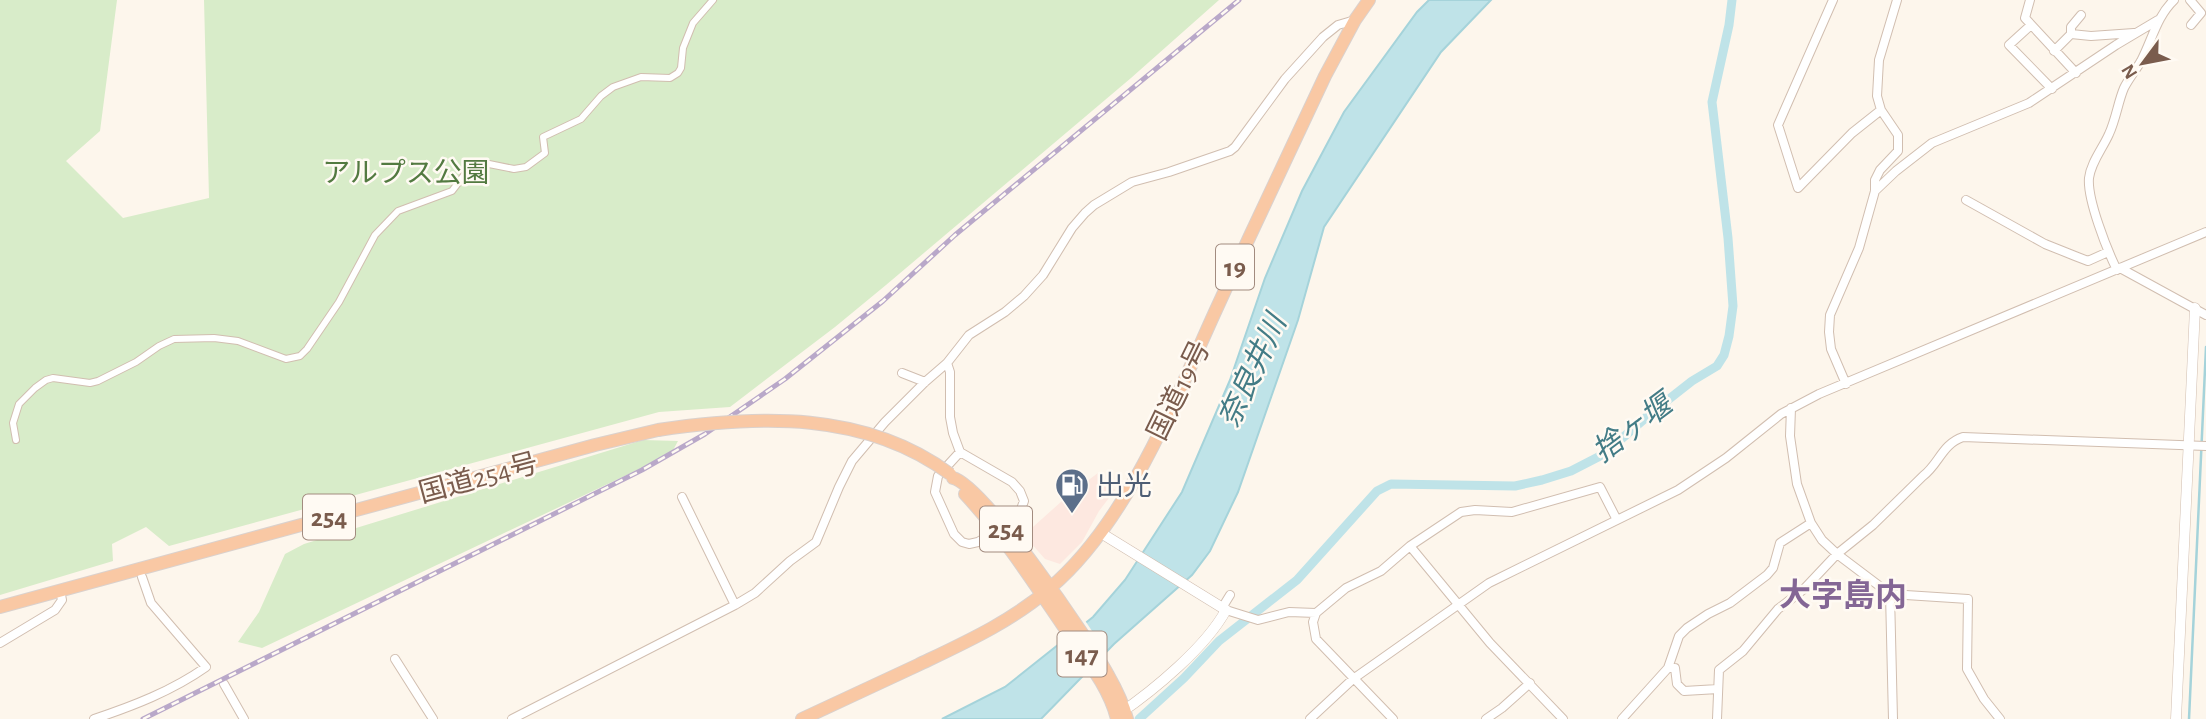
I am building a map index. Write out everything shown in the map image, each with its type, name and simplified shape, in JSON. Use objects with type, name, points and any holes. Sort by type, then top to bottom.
[{"type":"highway","name":"国道19号","points":[[802,719],[964,643],[1050,597],[1101,533],[1129,489],[1163,423],[1325,76],[1354,20],[1369,0]]},
{"type":"highway","name":"国道254号","points":[[0,607],[594,445],[658,430],[713,422],[758,421],[833,426],[868,433],[922,455],[960,480],[979,497],[1050,597]]},
{"type":"highway","name":"147","points":[[1050,597],[1120,713]]},
{"type":"street","points":[[16,440],[13,422],[19,404],[35,387],[53,378],[90,383],[98,381],[174,339],[214,338],[238,341],[286,359],[299,356],[307,349],[339,302],[374,235],[398,211],[452,191],[468,170],[480,165],[514,169],[526,167],[545,153],[542,136],[581,119],[601,96],[613,87],[642,77],[670,78],[678,73],[683,48],[693,23],[713,0]]},
{"type":"street","points":[[1833,0],[1778,125],[1798,188],[1852,133],[1881,110]]},
{"type":"street","points":[[1846,384],[1831,349],[1830,315],[1859,248],[1875,191],[1875,180],[1880,170],[1898,151],[1899,142],[1894,126],[1881,110],[1877,96],[1879,60],[1897,0]]},
{"type":"street","points":[[2030,0],[2025,18],[2076,73]]},
{"type":"street","points":[[2174,0],[2158,20],[2139,65],[2124,89],[2110,133],[2091,169],[2089,181],[2108,253],[2118,269],[2206,315]]},
{"type":"street","points":[[2190,0],[2201,13],[2191,25]]},
{"type":"street","points":[[2054,51],[2071,34],[2071,27],[2081,15]]},
{"type":"street","points":[[512,719],[755,593],[816,542],[852,461],[885,422],[947,363],[970,335],[1024,296],[1042,275],[1072,228],[1094,205],[1132,182],[1213,158],[1235,147],[1285,79],[1323,37],[1338,25],[1354,20]]},
{"type":"street","points":[[1875,191],[1931,143],[2029,103],[2158,20]]},
{"type":"street","points":[[2031,24],[2009,46],[2052,89]]},
{"type":"street","points":[[2071,34],[2091,36],[2137,33]]},
{"type":"street","points":[[1966,200],[2045,244],[2074,256],[2088,261],[2108,253]]},
{"type":"street","points":[[1310,719],[1353,679],[1489,583],[1678,490],[1726,458],[1791,408],[2206,232]]},
{"type":"street","points":[[2176,719],[2195,308]]},
{"type":"street","points":[[947,363],[950,372],[950,417],[960,452],[1012,482],[1024,501],[1021,509],[999,528],[978,542],[969,544],[962,542],[954,534],[935,492],[938,476],[960,452]]},
{"type":"street","points":[[902,373],[925,382]]},
{"type":"street","points":[[1791,408],[1790,436],[1797,484],[1811,523],[1822,540],[1890,594],[1968,599],[1967,669],[1984,699],[2000,719]]},
{"type":"street","points":[[1717,719],[1719,670],[1743,651],[1757,637],[1768,620],[1804,589],[1837,554],[1873,525],[1932,469],[1943,451],[1956,440],[1963,437],[2206,446]]},
{"type":"street","points":[[1393,719],[1316,639],[1313,622],[1316,613],[1346,588],[1381,571],[1410,546],[1461,512],[1512,512],[1600,486],[1617,520]]},
{"type":"street","points":[[682,497],[735,605]]},
{"type":"street","points":[[1622,719],[1668,668],[1679,636],[1767,575],[1773,568],[1780,543],[1811,523]]},
{"type":"street","points":[[1101,533],[1222,608],[1258,620],[1289,612],[1316,613]]},
{"type":"street","points":[[1410,546],[1490,643],[1563,719]]},
{"type":"street","points":[[94,719],[149,700],[206,667],[151,603],[142,577]]},
{"type":"street","points":[[0,643],[55,610],[62,600],[60,590]]},
{"type":"street","points":[[1890,594],[1893,719]]},
{"type":"street","points":[[1120,713],[1196,649],[1213,631],[1230,595]]},
{"type":"street","points":[[395,659],[433,719]]},
{"type":"street","points":[[1668,668],[1675,668],[1677,684],[1684,691],[1718,689]]},
{"type":"street","points":[[1486,719],[1530,683]]},
{"type":"street","points":[[224,684],[244,719]]},
{"type":"shaded area","name":"出光","points":[[1098,473],[1115,490],[1099,511],[1082,542],[1060,564],[1045,559],[1024,535]]},
{"type":"green space","name":"アルプス公園","points":[[0,0],[117,0],[100,131],[66,161],[123,218],[209,198],[204,0],[1219,0],[886,285],[730,407],[659,412],[169,546],[146,527],[112,544],[113,561],[0,595]]},
{"type":"green space","points":[[643,440],[678,441],[671,454],[262,648],[238,642],[259,612],[285,554],[304,544]]},
{"type":"water","name":"奈良井川","points":[[1429,0],[1491,0],[1441,52],[1324,227],[1298,320],[1238,492],[1210,551],[1192,575],[1114,644],[1041,719],[942,719],[1005,687],[1093,617],[1125,580],[1182,492],[1230,380],[1265,278],[1302,191],[1344,112],[1417,12]]},
{"type":"pier","points":[[1084,619],[1108,655],[1085,679],[1059,639]]},
{"type":"waterway","name":"捨ヶ堰","points":[[1139,719],[1219,641],[1297,580],[1377,491],[1391,484],[1515,486],[1571,471],[1604,454],[1692,381],[1717,366],[1724,355],[1733,306],[1712,102],[1732,0]]},
{"type":"waterway","points":[[2189,719],[2206,347]]},
{"type":"railway","points":[[143,719],[642,470],[705,434],[785,379],[883,301],[955,235],[1239,0]]},
{"type":"place","name":"出光","points":[[1072,515]]},
{"type":"district","name":"大字島内","points":[[1843,595]]}]
